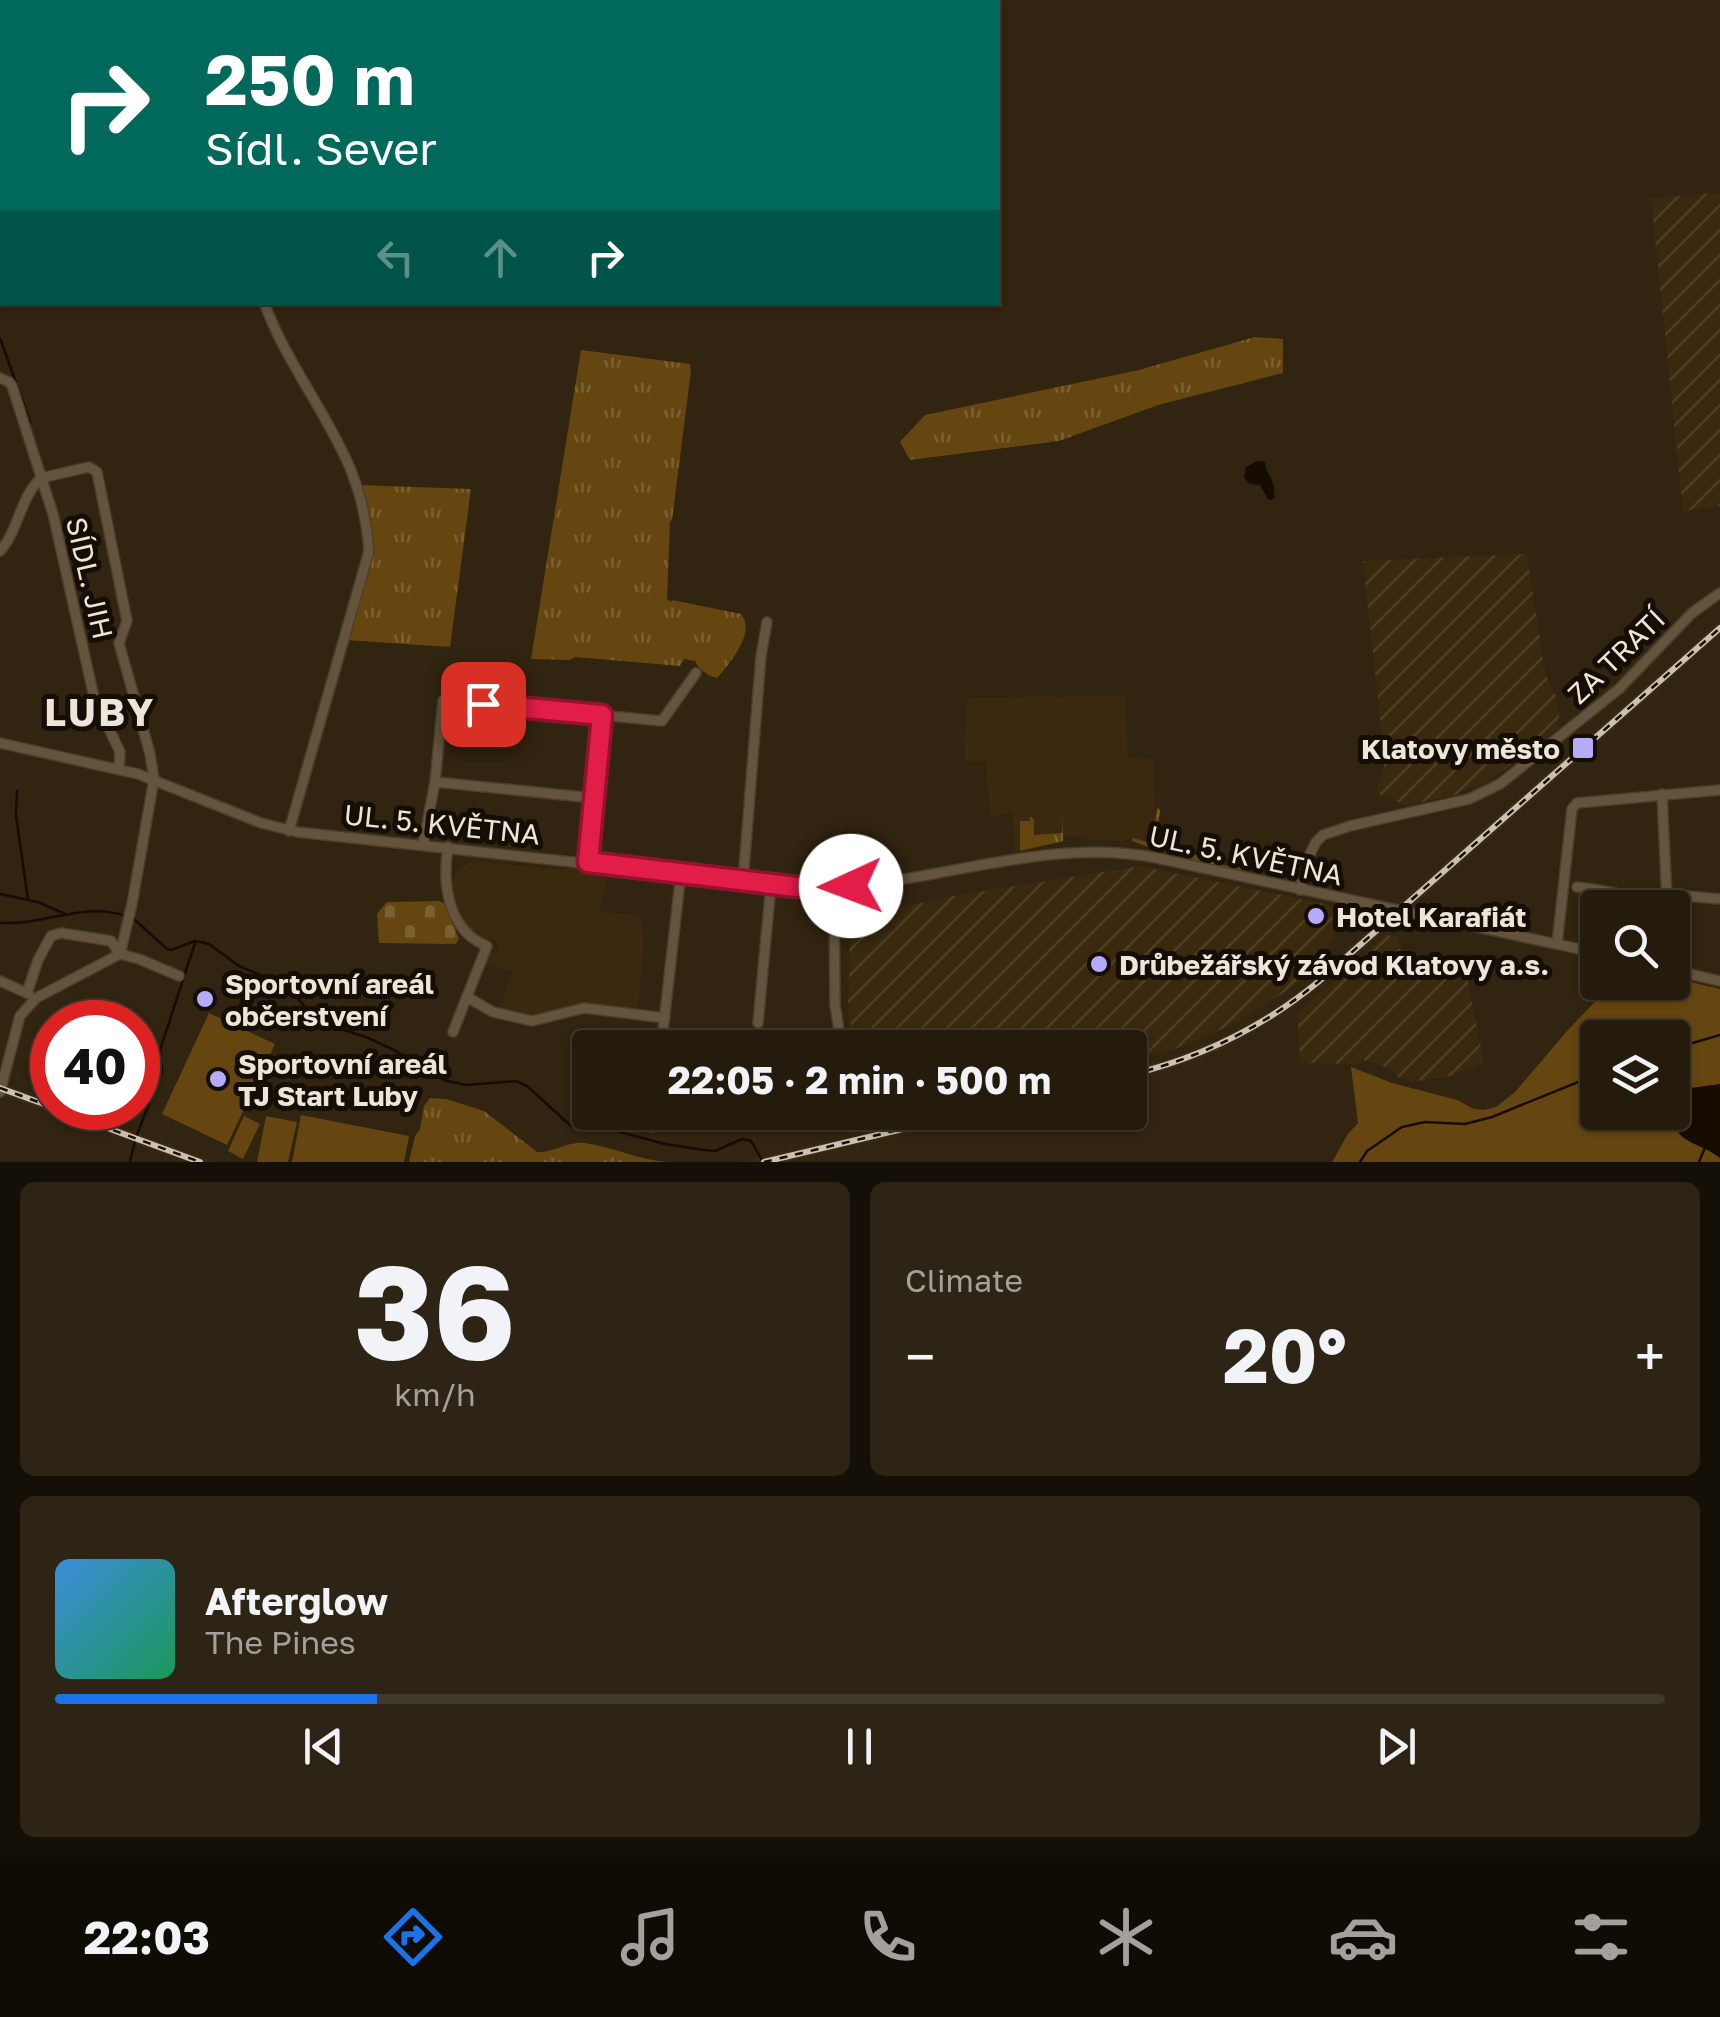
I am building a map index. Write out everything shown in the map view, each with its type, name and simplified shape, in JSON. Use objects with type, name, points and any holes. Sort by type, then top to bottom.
[{"type":"street","points":[[265,305],[350,468],[366,518],[370,551],[289,831]]},
{"type":"street","points":[[0,378],[12,386],[41,478],[89,467],[97,472],[128,621],[119,643],[154,779],[120,954]]},
{"type":"street","name":"SÍDL. JIH","points":[[0,551],[13,532],[29,492],[41,478]]},
{"type":"street","name":"SÍDL. JIH","points":[[41,478],[64,557],[94,697],[120,752],[120,768]]},
{"type":"street","name":"ZA TRATÍ","points":[[1300,890],[1306,860],[1323,836],[1469,799],[1500,784],[1619,688],[1684,621],[1720,593]]},
{"type":"street","points":[[743,881],[767,622]]},
{"type":"street","points":[[423,844],[443,700],[662,721],[696,672]]},
{"type":"street","points":[[588,862],[602,715]]},
{"type":"street","name":"UL. 5. KVĚTNA","points":[[0,744],[120,768],[289,831],[771,885],[834,888],[1060,853],[1104,851],[1142,855],[1580,949]]},
{"type":"street","points":[[434,782],[594,798]]},
{"type":"street","points":[[1558,944],[1574,806],[1581,802],[1720,790]]},
{"type":"street","points":[[1662,794],[1666,890]]},
{"type":"street","points":[[448,847],[444,876],[449,901],[464,932],[486,946],[453,1032]]},
{"type":"street","points":[[663,1030],[681,873]]},
{"type":"street","points":[[758,1023],[771,885]]},
{"type":"street","points":[[834,888],[835,1005],[839,1030]]},
{"type":"street","points":[[1577,888],[1602,890]]},
{"type":"street","points":[[1690,896],[1720,899]]},
{"type":"street","points":[[0,1092],[20,1016],[31,996],[38,960],[51,936],[61,933],[111,941],[120,954]]},
{"type":"street","points":[[0,982],[31,996],[120,954],[178,976]]},
{"type":"street","points":[[1690,974],[1720,981]]},
{"type":"street","points":[[467,997],[502,1015],[532,1020],[584,1008],[664,1018]]},
{"type":"shaded area","points":[[1720,192],[1720,506],[1683,511],[1651,199]]},
{"type":"shaded area","points":[[1257,461],[1265,462],[1274,491],[1271,500],[1260,485],[1250,484],[1244,478],[1246,467]]},
{"type":"shaded area","points":[[1527,554],[1545,673],[1557,699],[1560,727],[1501,772],[1456,795],[1406,805],[1376,793],[1385,763],[1363,561]]},
{"type":"shaded area","points":[[1720,621],[1720,635],[1322,986],[1289,1011],[1224,1049],[1147,1076],[1147,1065],[1220,1039],[1300,990]]},
{"type":"shaded area","points":[[1126,695],[1128,758],[1154,759],[1155,820],[1150,848],[1130,839],[1065,836],[1058,844],[1015,851],[1012,813],[990,816],[986,761],[964,761],[967,698]]},
{"type":"shaded area","points":[[482,862],[608,873],[600,912],[640,915],[644,942],[638,1012],[580,1005],[532,1017],[498,1009],[512,972],[483,963],[486,953],[498,951],[498,941],[478,937],[470,930],[451,887],[462,867]]},
{"type":"shaded area","points":[[1140,866],[1354,910],[1299,983],[1231,1025],[1190,1044],[1147,1057],[1147,1030],[852,1030],[848,1012],[850,918],[958,895]]},
{"type":"shaded area","points":[[1386,935],[1398,936],[1403,962],[1466,972],[1484,1063],[1450,1076],[1409,1082],[1392,1069],[1362,1060],[1360,1064],[1300,1063],[1297,1013]]},
{"type":"shaded area","points":[[0,1083],[30,1094],[30,1105],[0,1094]]},
{"type":"shaded area","points":[[1720,1084],[1720,1158],[1689,1142],[1677,1130],[1690,1130],[1690,1088]]},
{"type":"shaded area","points":[[98,1130],[128,1130],[216,1162],[185,1162]]},
{"type":"shaded area","points":[[878,1130],[923,1130],[787,1162],[741,1162]]},
{"type":"green space","points":[[1255,337],[1283,339],[1283,373],[1158,405],[1059,441],[910,460],[900,442],[925,415],[1139,370]]},
{"type":"green space","points":[[581,350],[690,364],[670,522],[667,599],[741,614],[746,629],[744,638],[717,678],[704,672],[695,661],[684,659],[680,666],[575,657],[531,659]]},
{"type":"green space","points":[[358,485],[471,489],[450,647],[346,640],[368,567]]},
{"type":"green space","points":[[1157,808],[1158,828],[1164,834],[1167,849],[1196,855],[1218,853],[1217,864],[1242,868],[1244,862],[1246,871],[1188,859],[1132,841],[1151,843]]},
{"type":"green space","points":[[1030,816],[1034,820],[1034,835],[1062,833],[1063,816],[1063,841],[1020,851],[1020,821],[1030,821]]},
{"type":"green space","points":[[387,902],[444,903],[459,939],[456,944],[379,943],[377,914]]},
{"type":"green space","points":[[1690,982],[1720,989],[1720,1162],[1332,1162],[1358,1123],[1351,1067],[1484,1110],[1496,1107],[1515,1092],[1597,1000],[1690,1000]]},
{"type":"green space","name":"Sportovní areál TJ Start Luby","points":[[209,1013],[275,1044],[227,1145],[162,1114]]},
{"type":"green space","points":[[430,1098],[484,1111],[537,1152],[585,1143],[667,1162],[409,1162],[424,1106]]},
{"type":"green space","points":[[301,1115],[409,1136],[404,1162],[292,1162]]},
{"type":"green space","points":[[244,1116],[260,1124],[243,1159],[228,1151]]},
{"type":"green space","points":[[266,1116],[297,1122],[288,1162],[257,1162]]},
{"type":"waterway","points":[[0,338],[30,422]]},
{"type":"waterway","points":[[17,791],[16,815],[28,900]]},
{"type":"waterway","points":[[0,894],[38,902],[65,914]]},
{"type":"waterway","points":[[0,923],[91,911],[126,916]]},
{"type":"waterway","points":[[134,919],[167,949],[195,941],[209,944],[239,966],[279,983],[316,1020],[396,1051],[444,1080],[466,1085],[516,1081],[527,1086],[571,1126],[605,1128],[665,1144],[715,1151],[742,1139],[751,1141],[763,1162]]},
{"type":"waterway","points":[[130,1162],[162,1071],[160,1050],[195,943]]},
{"type":"waterway","points":[[1690,1044],[1720,1035]]},
{"type":"waterway","points":[[1360,1162],[1367,1151],[1402,1127],[1425,1122],[1465,1124],[1580,1081]]},
{"type":"waterway","points":[[1699,1162],[1706,1145]]},
{"type":"railway","points":[[1147,1070],[1229,1039],[1297,999],[1720,628]]},
{"type":"railway","points":[[0,1088],[30,1099]]},
{"type":"railway","points":[[113,1130],[200,1162]]},
{"type":"railway","points":[[764,1162],[898,1130]]},
{"type":"place","name":"Klatovy město","points":[[1583,748]]},
{"type":"place","name":"Hotel Karafiát","points":[[1316,916]]},
{"type":"place","name":"Drůbežářský závod Klatovy a.s.","points":[[1099,964]]},
{"type":"place","name":"Sportovní areál občerstvení","points":[[205,999]]},
{"type":"place","name":"Sportovní areál TJ Start Luby","points":[[218,1079]]},
{"type":"district","name":"LUBY","points":[[100,711]]},
{"type":"route","points":[[483,704],[602,715],[588,862],[797,887],[851,886]]}]
